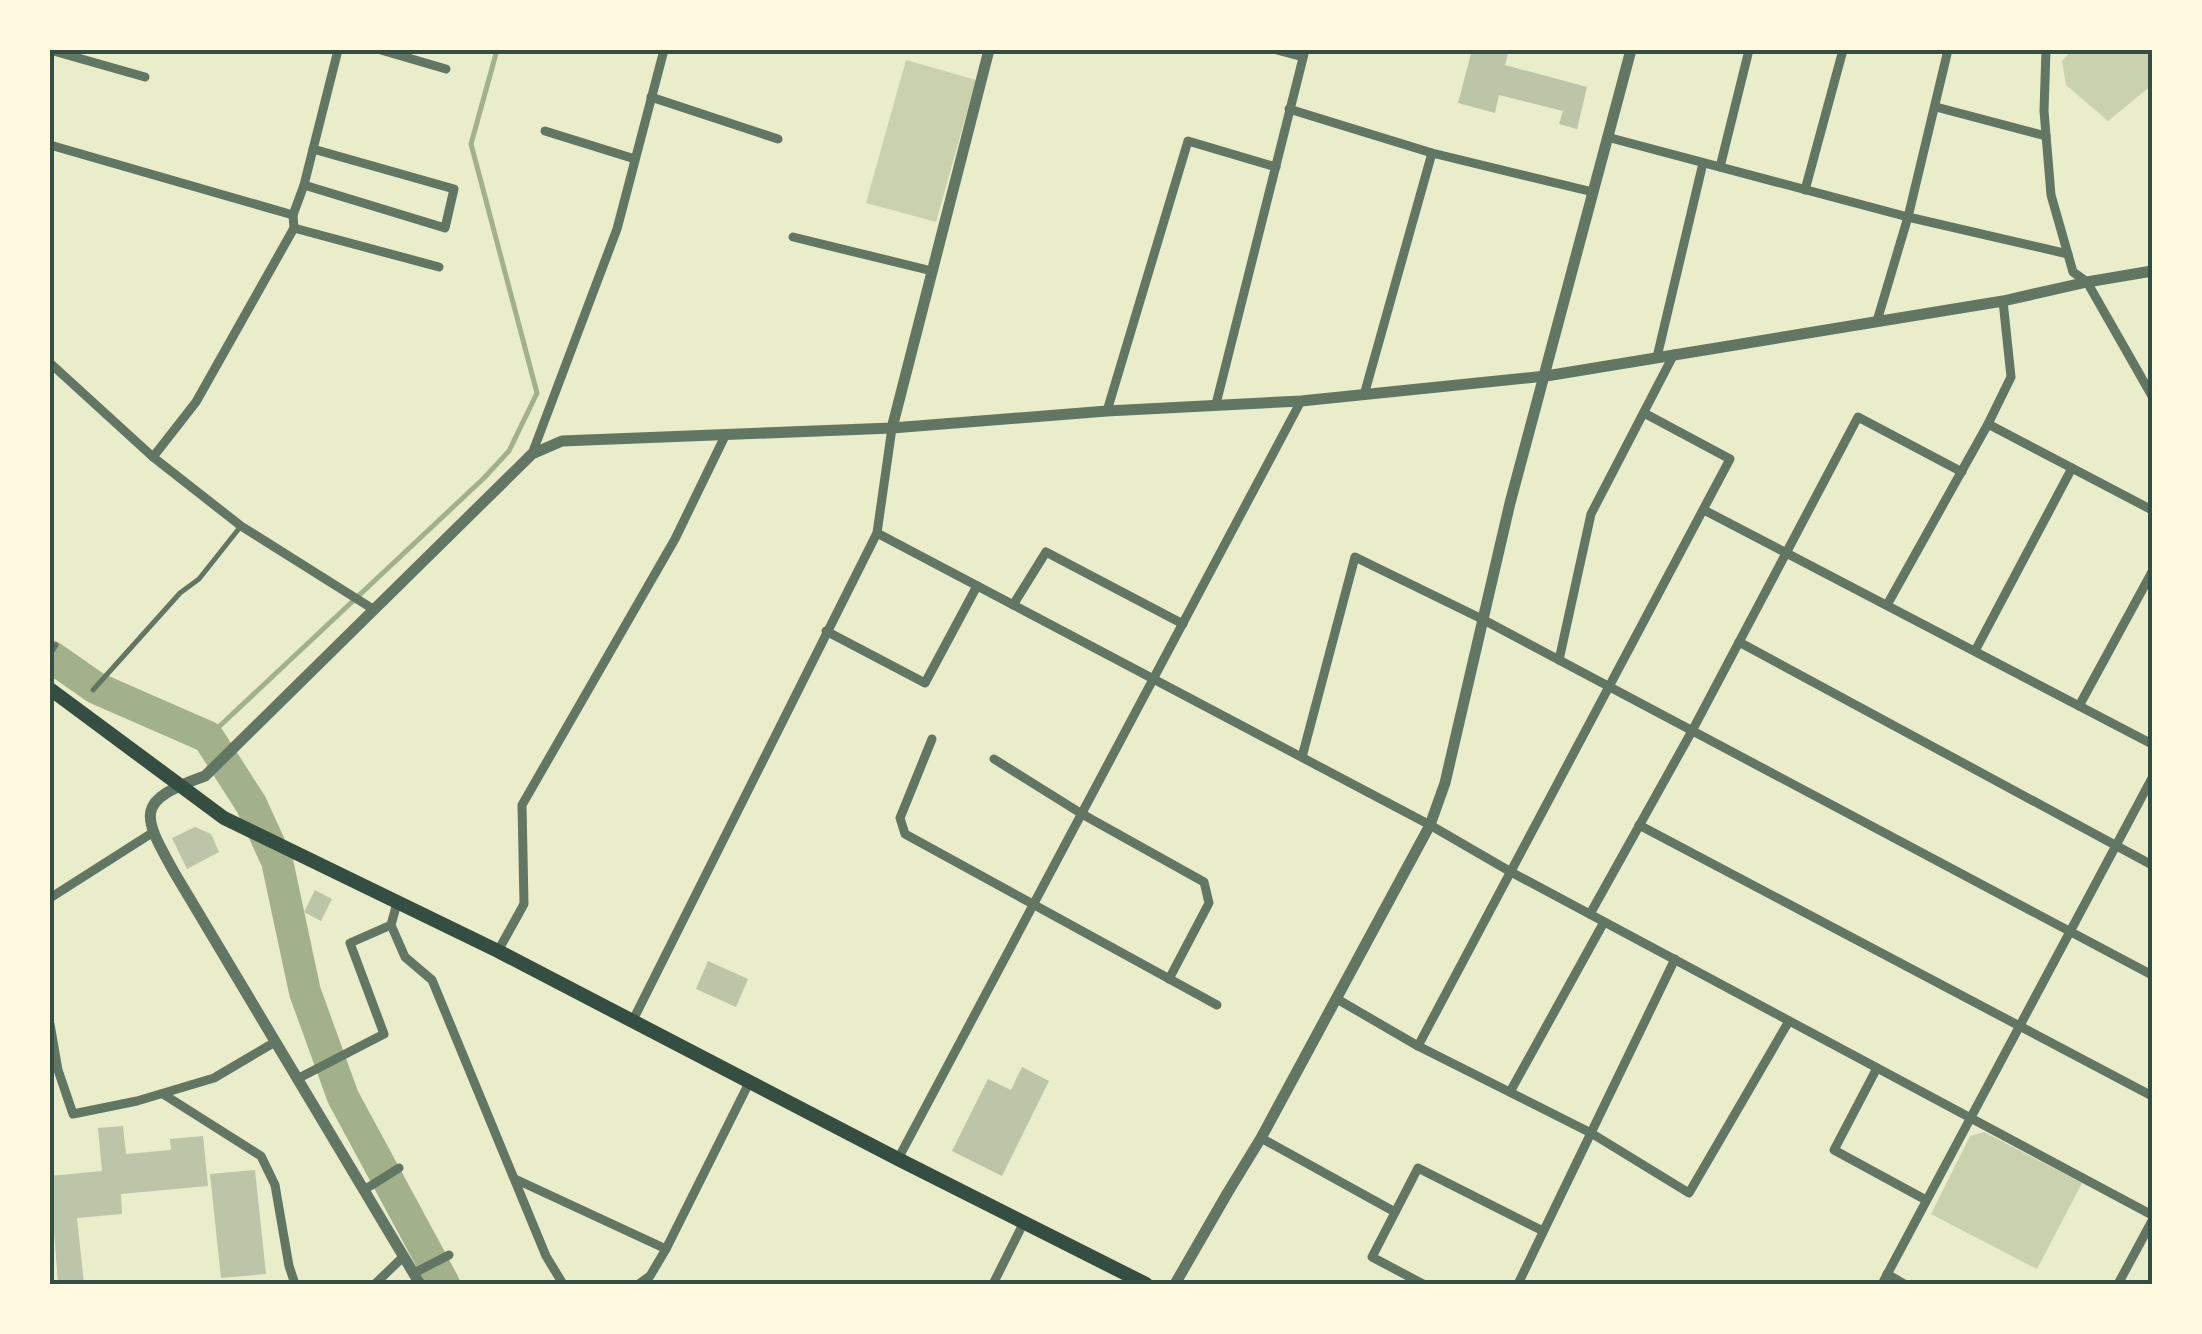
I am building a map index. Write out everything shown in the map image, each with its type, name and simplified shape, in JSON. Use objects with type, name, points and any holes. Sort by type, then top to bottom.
[{"type":"main road","points":[[50,688],[224,818],[498,951],[1146,1284]]},
{"type":"street","points":[[50,50],[145,77]]},
{"type":"street","points":[[153,457],[196,402],[294,228],[293,215],[338,50]]},
{"type":"street","points":[[381,50],[446,68]]},
{"type":"street","points":[[532,454],[617,229],[664,50]]},
{"type":"street","points":[[632,1022],[877,533],[892,428],[989,50]]},
{"type":"street","points":[[1216,404],[1304,54],[1277,50]]},
{"type":"street","points":[[1175,1284],[1262,1138],[1430,825],[1444,784],[1510,503],[1630,50]]},
{"type":"street","points":[[1720,167],[1748,50]]},
{"type":"street","points":[[1805,190],[1843,50]]},
{"type":"street","points":[[1877,321],[1908,216],[1948,50]]},
{"type":"street","points":[[2046,50],[2044,111],[2051,195],[2073,272],[2086,282],[2152,396]]},
{"type":"street","points":[[652,97],[778,139]]},
{"type":"street","points":[[1936,107],[2046,136]]},
{"type":"street","points":[[1288,108],[1432,153],[1593,192]]},
{"type":"street","points":[[545,131],[636,158]]},
{"type":"street","points":[[1607,137],[2068,254]]},
{"type":"street","points":[[1107,411],[1188,140],[1276,167]]},
{"type":"street","points":[[50,144],[293,215]]},
{"type":"street","points":[[304,185],[445,228],[454,188],[313,149]]},
{"type":"street","points":[[1364,395],[1432,153]]},
{"type":"street","points":[[1656,357],[1703,162]]},
{"type":"street","points":[[294,228],[439,267]]},
{"type":"street","points":[[793,237],[932,271]]},
{"type":"street","points":[[449,1255],[428,1266],[417,1279],[152,833],[149,815],[158,797],[205,776],[532,454],[562,441],[892,428],[1301,401],[1546,376],[2003,301],[2152,271]]},
{"type":"street","points":[[1887,605],[2011,376],[2003,301]]},
{"type":"street","points":[[1558,660],[1592,514],[1674,354]]},
{"type":"street","points":[[50,363],[153,457],[240,526],[373,609]]},
{"type":"street","points":[[898,1159],[1301,401]]},
{"type":"street","points":[[1418,1046],[1730,459],[1644,413]]},
{"type":"street","points":[[1590,914],[1858,417],[1962,472]]},
{"type":"street","points":[[1988,424],[2152,510]]},
{"type":"street","points":[[498,951],[524,904],[522,805],[675,539],[725,436]]},
{"type":"street","points":[[1975,651],[2072,468]]},
{"type":"street","points":[[1704,510],[2152,744]]},
{"type":"street","points":[[877,533],[1430,825],[2152,1218],[2118,1284]]},
{"type":"street","points":[[1013,606],[1046,552],[1183,624]]},
{"type":"street","points":[[1302,757],[1354,557],[1482,619],[2152,975]]},
{"type":"street","points":[[2079,706],[2152,572]]},
{"type":"street","points":[[826,632],[925,683],[977,586]]},
{"type":"street","points":[[1739,642],[2152,865]]},
{"type":"street","points":[[932,740],[900,818],[905,834],[1217,1005]]},
{"type":"street","points":[[994,759],[1204,882],[1210,903],[1169,979]]},
{"type":"street","points":[[1904,1284],[1884,1279],[2152,778]]},
{"type":"street","points":[[1639,825],[2152,1096]]},
{"type":"street","points":[[50,898],[152,833]]},
{"type":"street","points":[[397,903],[390,925],[406,957],[432,980],[546,1256],[563,1284]]},
{"type":"street","points":[[1510,1092],[1604,922]]},
{"type":"street","points":[[297,1079],[384,1034],[350,944],[390,925]]},
{"type":"street","points":[[1518,1284],[1674,960]]},
{"type":"street","points":[[1337,999],[1418,1046],[1591,1133],[1689,1193],[1789,1020]]},
{"type":"street","points":[[50,1024],[58,1070],[73,1114],[214,1078],[275,1042]]},
{"type":"street","points":[[1877,1068],[1834,1150],[1926,1200]]},
{"type":"street","points":[[639,1284],[650,1276],[666,1249],[749,1082]]},
{"type":"street","points":[[163,1094],[261,1156],[275,1186],[295,1284]]},
{"type":"street","points":[[1262,1138],[1395,1212]]},
{"type":"street","points":[[364,1190],[399,1168]]},
{"type":"street","points":[[1424,1284],[1372,1257],[1418,1168],[1544,1231]]},
{"type":"street","points":[[515,1180],[666,1249]]},
{"type":"street","points":[[993,1284],[1024,1222]]},
{"type":"street","points":[[375,1284],[404,1256]]},
{"type":"lane","points":[[93,690],[180,593],[199,579],[240,526]]},
{"type":"lane","points":[[50,654],[56,645]]},
{"type":"green space","points":[[2072,50],[2152,50],[2152,85],[2108,121],[2066,85],[2062,61]]},
{"type":"green space","points":[[906,60],[976,80],[936,222],[866,203]]},
{"type":"green space","points":[[1984,1132],[2082,1183],[2037,1269],[1931,1214],[1970,1136]]},
{"type":"building","points":[[1472,50],[1509,50],[1505,65],[1587,87],[1577,129],[1559,124],[1563,111],[1499,95],[1495,113],[1458,103]]},
{"type":"building","points":[[195,827],[211,834],[219,852],[187,869],[172,838]]},
{"type":"building","points":[[315,890],[332,899],[321,921],[304,912]]},
{"type":"building","points":[[708,961],[748,979],[736,1007],[696,989]]},
{"type":"building","points":[[1022,1067],[1049,1081],[1002,1176],[952,1151],[988,1079],[1011,1090]]},
{"type":"building","points":[[123,1126],[126,1154],[171,1150],[170,1139],[203,1136],[208,1186],[121,1194],[122,1214],[77,1218],[84,1284],[58,1284],[50,1176],[102,1171],[98,1128]]},
{"type":"building","points":[[255,1170],[266,1274],[221,1278],[210,1174]]},
{"type":"waterway","points":[[208,737],[484,478],[509,451],[537,393],[471,144],[497,50]]},
{"type":"waterway","points":[[50,656],[96,688],[208,737],[251,804],[277,861],[305,992],[343,1097],[444,1284]]}]
